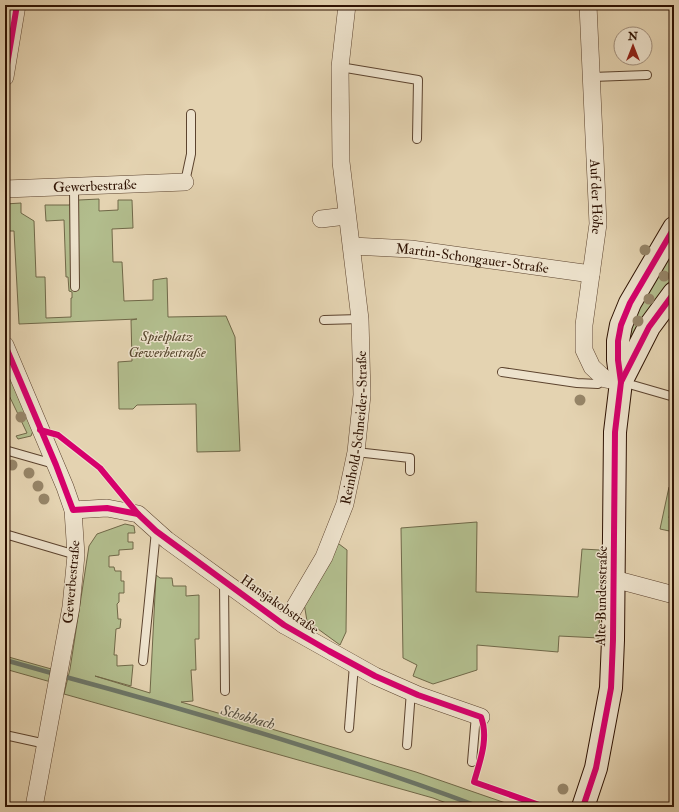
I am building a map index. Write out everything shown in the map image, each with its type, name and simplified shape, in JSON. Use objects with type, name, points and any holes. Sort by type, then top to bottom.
[{"type":"street","points":[[5,77],[16,5]]},
{"type":"street","name":"Reinhold-Schneider-Straße","points":[[284,625],[324,557],[345,504],[356,452],[362,395],[360,319],[352,246],[346,216],[341,162],[340,67],[347,5]]},
{"type":"street","name":"Auf der Höhe","points":[[588,5],[598,224],[584,326],[584,350],[592,367],[613,380]]},
{"type":"street","name":"Gewerbestraße","points":[[5,189],[74,188],[185,182]]},
{"type":"street","points":[[321,219],[346,216]]},
{"type":"street","name":"Alte Bundesstraße","points":[[583,807],[596,768],[611,688],[614,579],[615,432],[613,380],[618,360],[618,341],[621,326],[630,303],[674,228]]},
{"type":"street","name":"Martin-Schongauer-Straße","points":[[352,246],[411,249],[591,274]]},
{"type":"street","name":"Alte Bundesstraße","points":[[613,380],[674,293]]},
{"type":"street","name":"Gewerbestraße","points":[[5,345],[56,465],[73,510],[76,555],[71,607],[34,807]]},
{"type":"street","name":"Hansjakobstraße","points":[[73,510],[107,508],[138,514],[156,531],[284,625],[354,665],[411,691],[478,716]]},
{"type":"street","points":[[614,579],[674,596]]},
{"type":"lane","points":[[340,67],[418,80],[417,139]]},
{"type":"lane","points":[[592,77],[647,75]]},
{"type":"lane","points":[[185,182],[191,154],[191,114]]},
{"type":"lane","points":[[74,188],[75,287]]},
{"type":"lane","points":[[324,320],[360,319]]},
{"type":"lane","points":[[502,372],[577,383],[598,384],[613,380],[674,397]]},
{"type":"lane","points":[[5,450],[56,465]]},
{"type":"lane","points":[[356,452],[410,458],[410,471]]},
{"type":"lane","points":[[143,661],[156,531]]},
{"type":"lane","points":[[5,534],[76,555]]},
{"type":"lane","name":"Hansjakobstraße","points":[[224,580],[225,691]]},
{"type":"lane","points":[[349,728],[354,665]]},
{"type":"lane","points":[[407,745],[411,691]]},
{"type":"lane","name":"Hansjakobstraße","points":[[472,762],[478,716]]},
{"type":"lane","points":[[5,735],[46,744]]},
{"type":"green space","name":"Spielplatz Gewerbestraße","points":[[99,199],[99,211],[118,210],[118,200],[132,200],[133,228],[112,229],[113,262],[122,262],[124,301],[153,300],[153,280],[167,278],[168,317],[226,316],[235,337],[240,451],[197,452],[196,404],[137,405],[133,409],[119,409],[118,362],[132,361],[131,320],[137,319],[19,324],[14,231],[5,231],[5,204],[21,203],[21,213],[34,221],[36,277],[45,277],[46,318],[71,317],[72,292],[69,291],[68,277],[66,277],[64,220],[46,221],[45,205],[69,205],[79,200]]},
{"type":"green space","points":[[674,227],[674,293],[628,350],[625,315]]},
{"type":"green space","points":[[5,364],[33,431],[31,436],[18,439],[16,436],[27,433],[5,387]]},
{"type":"green space","points":[[669,487],[674,489],[669,518],[674,520],[674,532],[660,529]]},
{"type":"green space","points":[[477,522],[476,592],[578,597],[582,549],[600,550],[599,638],[559,636],[558,652],[477,645],[477,670],[433,684],[413,676],[417,665],[403,658],[401,528]]},
{"type":"green space","points":[[125,524],[134,526],[135,533],[128,533],[128,542],[133,542],[133,549],[119,550],[119,555],[109,556],[109,567],[114,567],[115,571],[121,571],[121,581],[124,581],[124,593],[119,593],[119,602],[117,604],[118,619],[121,619],[120,628],[116,629],[114,655],[117,655],[117,666],[133,665],[131,686],[95,676],[150,693],[156,575],[160,578],[172,578],[173,586],[186,586],[186,596],[199,595],[199,639],[195,639],[196,670],[191,670],[193,701],[181,702],[416,772],[517,807],[457,807],[433,798],[64,694],[70,669],[89,546],[97,534]]},
{"type":"green space","points":[[335,541],[347,550],[346,632],[340,645],[307,621],[304,603]]},
{"type":"green space","points":[[5,656],[55,670],[51,682],[5,669]]},
{"type":"waterway","name":"Schobbach","points":[[5,660],[55,674]]},
{"type":"waterway","name":"Schobbach","points":[[62,676],[168,705],[325,753],[480,807]]},
{"type":"cycle path","points":[[5,77],[17,5]]},
{"type":"cycle path","points":[[583,807],[596,768],[611,688],[613,640],[615,432],[621,382],[618,360],[618,341],[621,325],[630,303],[674,228]]},
{"type":"cycle path","points":[[621,382],[649,327],[674,293]]},
{"type":"cycle path","points":[[5,345],[56,465],[73,510],[107,508],[138,514]]},
{"type":"cycle path","points":[[40,430],[58,435],[100,468],[138,514],[156,531],[284,625],[375,676],[418,695],[481,717],[484,741],[474,782],[545,807]]}]
